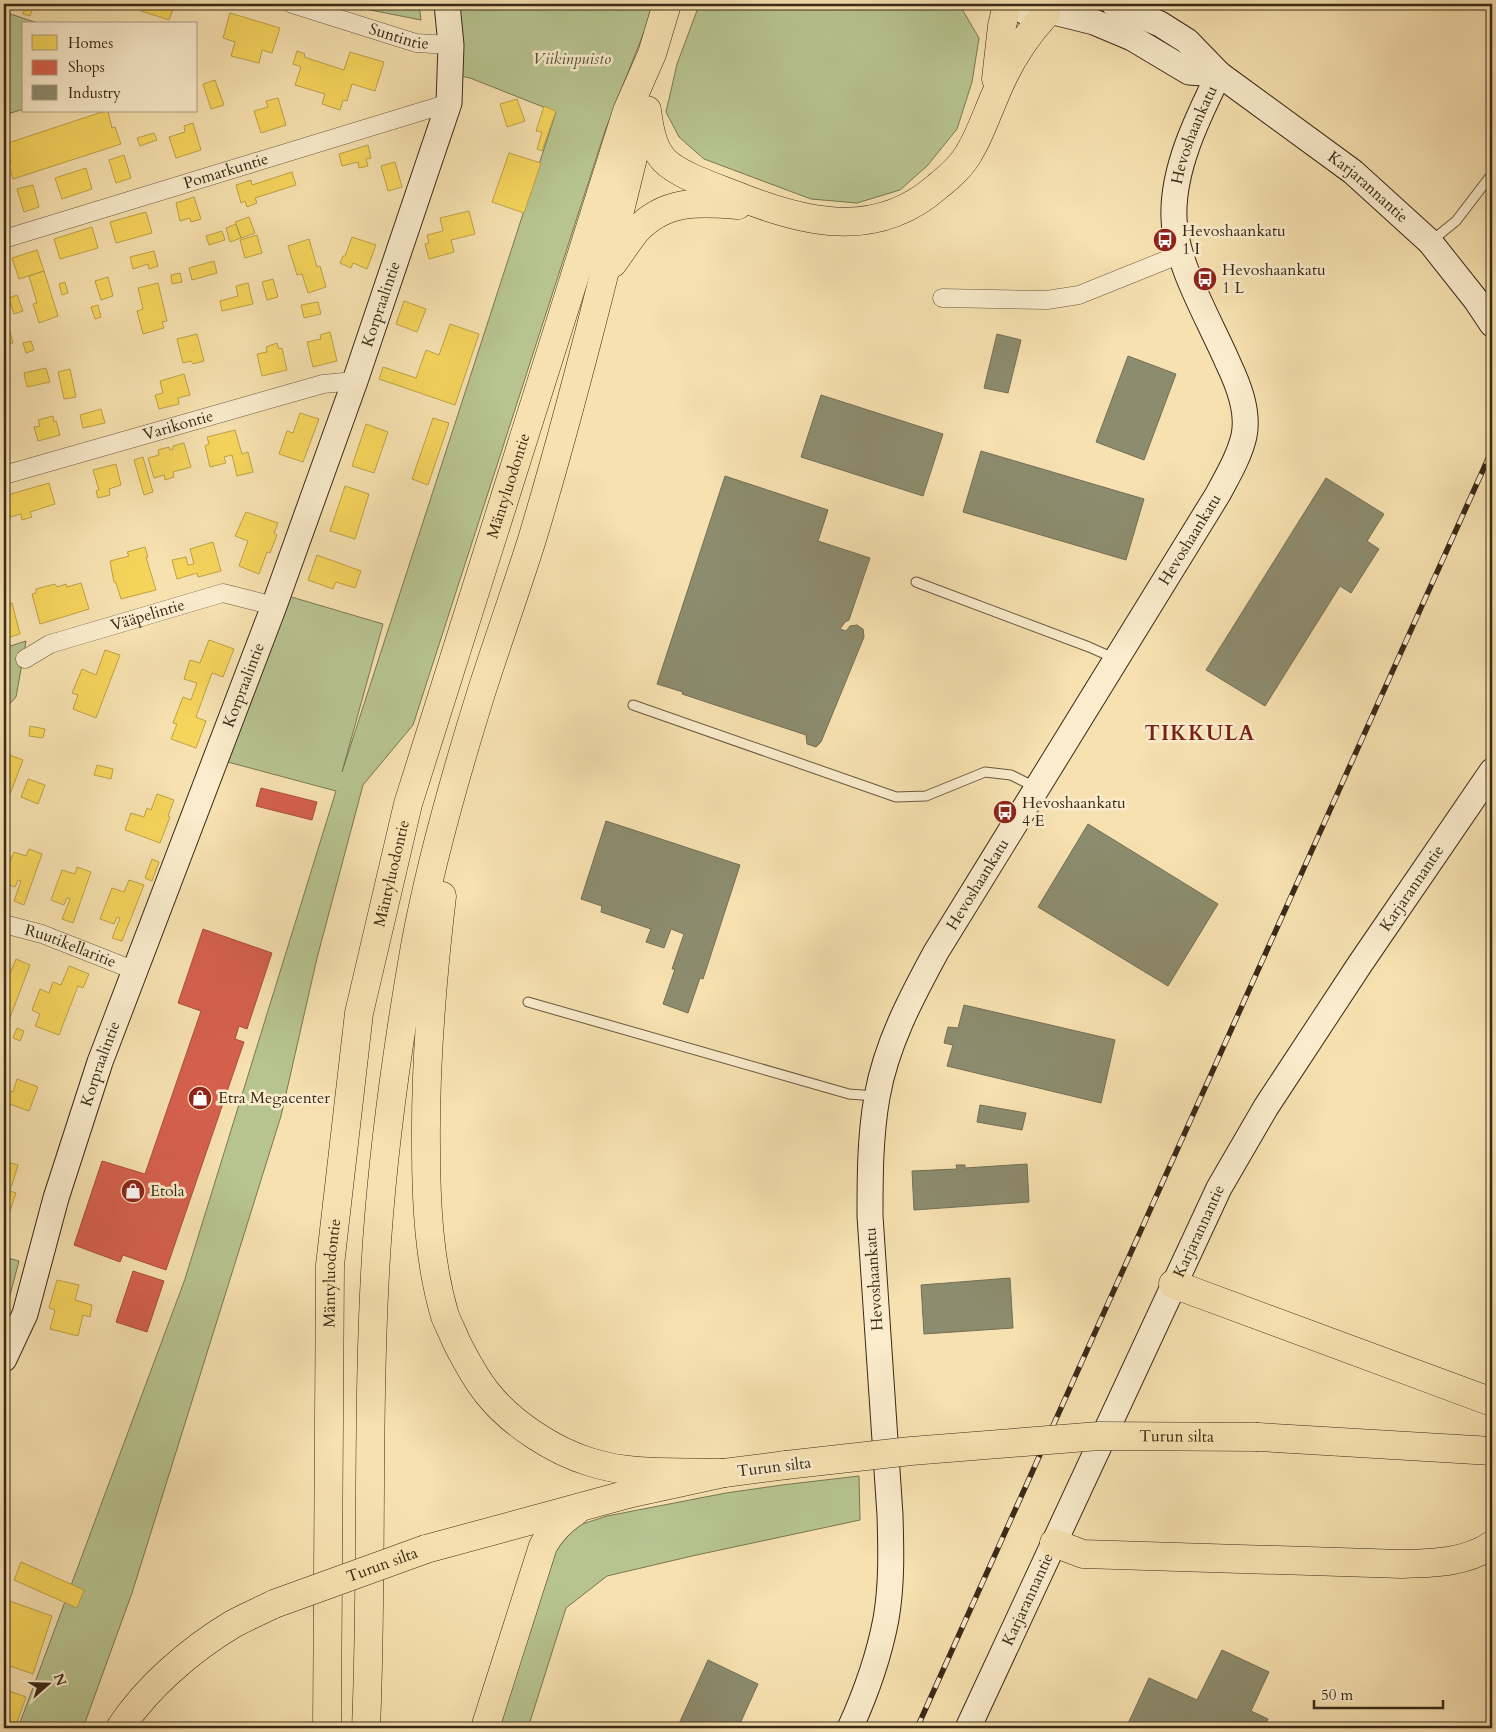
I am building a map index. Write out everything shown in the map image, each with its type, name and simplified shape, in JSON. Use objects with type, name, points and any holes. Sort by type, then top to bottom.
[{"type":"highway","name":"Mäntyluodontie","points":[[327,1728],[330,1265],[359,1013],[408,804],[627,111],[652,54],[667,4]]},
{"type":"highway","points":[[994,97],[1007,4]]},
{"type":"highway","points":[[646,104],[654,144],[663,160],[675,169],[765,207],[816,220],[846,222],[874,219],[898,211],[927,196],[968,155],[1020,44],[1056,10]]},
{"type":"highway","name":"Mäntyluodontie","points":[[366,1728],[369,1652],[371,1385],[377,1241],[391,1093],[416,943],[440,835],[481,694],[534,534],[605,275],[646,104],[652,54]]},
{"type":"highway","points":[[605,275],[635,232],[644,223],[663,211],[688,203],[704,202],[765,207]]},
{"type":"highway","points":[[440,835],[447,855],[435,951],[425,1087],[426,1187],[433,1257],[446,1317],[467,1363],[488,1394],[505,1412],[545,1442],[568,1454],[590,1462],[626,1470],[724,1473]]},
{"type":"highway","points":[[1173,1284],[1492,1402]]},
{"type":"highway","name":"Turun silta","points":[[120,1728],[162,1678],[199,1646],[234,1624],[274,1604],[426,1549],[586,1505],[724,1473],[911,1451],[1090,1437],[1258,1437],[1492,1451]]},
{"type":"highway","points":[[485,1728],[543,1546],[550,1533],[564,1518],[586,1505]]},
{"type":"highway","points":[[1054,1543],[1083,1554],[1402,1564],[1446,1562],[1467,1557],[1492,1545]]},
{"type":"street","name":"Suntintie","points":[[292,4],[416,43],[451,45]]},
{"type":"street","name":"Korpraalintie","points":[[4,1359],[25,1314],[56,1198],[100,1062],[274,606],[355,381],[449,103],[451,45],[447,4]]},
{"type":"street","points":[[1015,4],[1032,14],[1056,10],[1094,22],[1132,38],[1189,72],[1219,74]]},
{"type":"street","name":"Karjarannantie","points":[[1114,4],[1160,24],[1187,41],[1219,74],[1353,172],[1430,242],[1476,300],[1492,324]]},
{"type":"street","name":"Hevoshaankatu","points":[[850,1728],[870,1678],[881,1640],[886,1618],[891,1553],[870,1216],[871,1165],[877,1096],[901,1020],[919,983],[954,921],[1236,462],[1245,434],[1244,409],[1238,385],[1184,267],[1174,218],[1175,192],[1182,166],[1198,117],[1219,74]]},
{"type":"street","name":"Pomarkuntie","points":[[4,239],[449,103]]},
{"type":"street","points":[[942,298],[1048,300],[1079,295],[1180,254]]},
{"type":"street","name":"Varikontie","points":[[4,475],[323,384],[355,381]]},
{"type":"street","name":"Vääpelintie","points":[[25,659],[50,644],[223,593],[274,606]]},
{"type":"street","name":"Karjarannantie","points":[[968,1728],[1219,1188],[1266,1106],[1360,964],[1486,794],[1492,771]]},
{"type":"street","name":"Ruutikellaritie","points":[[4,924],[42,934],[136,971]]},
{"type":"lane","points":[[1430,242],[1456,221],[1492,174]]},
{"type":"lane","points":[[916,582],[1116,659]]},
{"type":"lane","points":[[633,705],[896,797],[926,796],[985,772],[1011,775],[1037,788]]},
{"type":"lane","points":[[528,1002],[848,1094],[877,1096]]},
{"type":"green space","points":[[340,4],[419,4],[421,20]]},
{"type":"green space","name":"Viikinpuisto","points":[[446,4],[655,4],[605,131],[413,725],[363,785],[317,958],[281,1116],[132,1593],[83,1728],[18,1728],[185,1279],[336,791],[224,761],[278,593],[383,624],[342,772],[556,112],[470,78],[450,74]]},
{"type":"green space","points":[[728,4],[959,4],[979,38],[972,82],[957,129],[927,166],[900,190],[857,203],[811,199],[704,159],[679,137],[666,112],[677,64],[698,8]]},
{"type":"green space","points":[[4,12],[35,22],[22,22],[22,110],[4,115]]},
{"type":"green space","points":[[26,641],[16,697],[4,710],[4,648]]},
{"type":"green space","points":[[4,1257],[19,1261],[4,1318]]},
{"type":"green space","points":[[859,1476],[860,1520],[607,1576],[566,1608],[528,1728],[496,1728],[553,1551],[573,1527],[607,1516],[726,1493]]},
{"type":"building: Homes","points":[[26,4],[34,4],[30,16],[23,14]]},
{"type":"building: Homes","points":[[137,4],[175,4],[169,20],[141,11],[143,6]]},
{"type":"building: Homes","points":[[230,13],[280,28],[272,53],[262,50],[259,63],[231,56],[235,42],[223,38]]},
{"type":"building: Homes","points":[[297,51],[305,54],[304,57],[344,70],[350,52],[384,62],[375,91],[352,84],[347,101],[343,100],[340,110],[322,104],[325,94],[295,85],[301,67],[293,64]]},
{"type":"building: Homes","points":[[215,80],[224,105],[211,109],[203,84]]},
{"type":"building: Homes","points":[[278,98],[286,125],[261,133],[254,111],[268,107],[266,101]]},
{"type":"building: Homes","points":[[517,99],[525,121],[507,127],[500,104]]},
{"type":"building: Homes","points":[[544,106],[556,111],[542,151],[537,149],[542,132],[536,131]]},
{"type":"building: Homes","points":[[102,112],[108,112],[112,128],[115,127],[121,144],[13,179],[8,163],[11,162],[5,144]]},
{"type":"building: Homes","points":[[193,123],[201,150],[176,158],[169,137],[185,132],[184,126]]},
{"type":"building: Homes","points":[[154,133],[157,140],[140,146],[137,138]]},
{"type":"building: Homes","points":[[368,145],[371,158],[366,159],[368,166],[359,168],[358,162],[342,166],[339,154]]},
{"type":"building: Homes","points":[[509,153],[541,163],[524,213],[492,202]]},
{"type":"building: Homes","points":[[124,155],[131,178],[116,183],[109,160]]},
{"type":"building: Homes","points":[[395,162],[402,187],[388,191],[381,166]]},
{"type":"building: Homes","points":[[86,168],[92,189],[62,199],[55,178]]},
{"type":"building: Homes","points":[[292,172],[296,185],[255,198],[257,203],[247,207],[245,201],[241,203],[236,185],[251,180],[252,185]]},
{"type":"building: Homes","points":[[33,185],[39,207],[24,212],[17,189]]},
{"type":"building: Homes","points":[[194,197],[201,219],[191,222],[190,218],[180,221],[176,203]]},
{"type":"building: Homes","points":[[469,211],[475,234],[451,240],[454,252],[429,259],[425,244],[429,243],[427,235],[443,231],[440,218]]},
{"type":"building: Homes","points":[[146,212],[152,233],[116,243],[110,222]]},
{"type":"building: Homes","points":[[249,217],[255,233],[241,238],[235,222]]},
{"type":"building: Homes","points":[[236,224],[241,238],[230,242],[226,228]]},
{"type":"building: Homes","points":[[92,227],[98,248],[60,259],[54,239]]},
{"type":"building: Homes","points":[[222,231],[225,240],[209,245],[206,236]]},
{"type":"building: Homes","points":[[257,235],[262,253],[245,258],[240,240]]},
{"type":"building: Homes","points":[[352,237],[376,245],[367,269],[353,263],[351,268],[340,263],[343,256],[345,256]]},
{"type":"building: Homes","points":[[309,239],[317,267],[320,266],[326,287],[308,293],[302,274],[297,275],[288,246]]},
{"type":"building: Homes","points":[[37,250],[44,271],[19,279],[12,258]]},
{"type":"building: Homes","points":[[154,251],[158,266],[149,269],[148,264],[133,269],[130,257]]},
{"type":"building: Homes","points":[[214,261],[217,273],[192,280],[189,268]]},
{"type":"building: Homes","points":[[44,271],[58,316],[39,323],[33,304],[37,303],[29,276]]},
{"type":"building: Homes","points":[[180,273],[182,282],[172,284],[171,275]]},
{"type":"building: Homes","points":[[108,277],[113,296],[101,300],[95,281]]},
{"type":"building: Homes","points":[[273,279],[278,297],[267,300],[262,282]]},
{"type":"building: Homes","points":[[65,282],[68,293],[62,295],[59,284]]},
{"type":"building: Homes","points":[[158,283],[167,321],[162,322],[164,328],[143,334],[137,311],[143,309],[138,288]]},
{"type":"building: Homes","points":[[248,283],[253,304],[222,311],[220,301],[238,296],[236,286]]},
{"type":"building: Homes","points":[[17,295],[23,311],[14,314],[9,298]]},
{"type":"building: Homes","points":[[404,301],[426,309],[417,332],[396,324]]},
{"type":"building: Homes","points":[[318,302],[321,314],[304,318],[301,305]]},
{"type":"building: Homes","points":[[98,305],[101,317],[95,319],[91,307]]},
{"type":"building: Homes","points":[[4,321],[7,321],[13,343],[4,346]]},
{"type":"building: Homes","points":[[450,324],[479,334],[455,405],[379,379],[383,367],[416,378],[426,350],[439,355]]},
{"type":"building: Homes","points":[[330,332],[337,361],[313,367],[307,342],[321,339],[320,335]]},
{"type":"building: Homes","points":[[197,334],[204,361],[193,364],[191,361],[183,363],[177,339]]},
{"type":"building: Homes","points":[[31,341],[34,350],[26,353],[23,343]]},
{"type":"building: Homes","points":[[277,343],[279,349],[282,348],[287,370],[262,376],[257,354],[267,352],[266,347]]},
{"type":"building: Homes","points":[[46,368],[50,382],[27,387],[24,373]]},
{"type":"building: Homes","points":[[70,369],[76,397],[64,399],[58,372]]},
{"type":"building: Homes","points":[[184,374],[190,395],[178,398],[179,404],[159,409],[155,395],[163,393],[160,381]]},
{"type":"building: Homes","points":[[101,409],[105,423],[83,428],[80,415]]},
{"type":"building: Homes","points":[[300,413],[319,419],[303,462],[279,454],[287,431],[293,433]]},
{"type":"building: Homes","points":[[53,416],[60,435],[38,441],[34,427],[40,426],[38,420]]},
{"type":"building: Homes","points":[[433,418],[449,423],[428,485],[412,479]]},
{"type":"building: Homes","points":[[366,424],[388,432],[374,473],[352,466]]},
{"type":"building: Homes","points":[[235,430],[242,454],[248,452],[253,472],[237,476],[232,455],[224,457],[226,463],[210,467],[205,446],[209,444],[207,437]]},
{"type":"building: Homes","points":[[184,443],[191,467],[173,472],[174,477],[165,480],[164,475],[154,478],[148,458],[159,455],[158,450],[169,447],[170,450],[173,449],[173,446]]},
{"type":"building: Homes","points":[[143,457],[153,492],[144,495],[134,460]]},
{"type":"building: Homes","points":[[116,464],[121,485],[109,489],[110,495],[98,498],[96,491],[99,490],[93,470]]},
{"type":"building: Homes","points":[[49,483],[55,504],[30,512],[32,517],[22,520],[21,514],[7,518],[4,508],[4,496]]},
{"type":"building: Homes","points":[[345,486],[369,494],[355,539],[330,531]]},
{"type":"building: Homes","points":[[246,512],[278,523],[274,533],[277,535],[270,553],[267,552],[259,574],[239,566],[248,541],[235,536]]},
{"type":"building: Homes","points":[[213,542],[221,571],[198,577],[197,573],[177,579],[172,560],[186,557],[188,565],[194,564],[190,549]]},
{"type":"building: Homes","points":[[145,547],[148,557],[146,557],[156,590],[121,599],[114,582],[110,561],[129,556],[127,552]]},
{"type":"building: Homes","points":[[317,555],[361,571],[355,588],[336,582],[333,589],[308,580]]},
{"type":"building: Homes","points":[[81,583],[89,609],[40,624],[32,594],[36,593],[36,589],[55,584],[57,587],[66,584],[67,587]]},
{"type":"building: Homes","points":[[12,603],[20,634],[4,639],[4,605]]},
{"type":"building: Homes","points":[[209,640],[234,649],[223,677],[212,673],[196,717],[206,721],[196,748],[171,739],[177,724],[173,723],[183,697],[191,700],[197,683],[184,679],[190,660],[200,663]]},
{"type":"building: Homes","points":[[105,650],[120,655],[96,718],[73,709],[78,695],[72,693],[82,669],[96,675]]},
{"type":"building: Homes","points":[[30,726],[45,729],[43,738],[29,736]]},
{"type":"building: Homes","points":[[4,753],[23,760],[10,794],[4,792]]},
{"type":"building: Homes","points":[[97,765],[113,769],[111,779],[94,775]]},
{"type":"building: Homes","points":[[28,779],[45,785],[38,804],[21,797]]},
{"type":"building: Homes","points":[[157,794],[174,800],[160,843],[125,830],[131,813],[144,817],[147,808],[151,810]]},
{"type":"building: Homes","points":[[29,849],[42,854],[24,905],[14,901],[21,881],[18,880],[15,887],[4,883],[4,877],[14,852],[26,856]]},
{"type":"building: Homes","points":[[152,859],[159,862],[152,881],[145,878]]},
{"type":"building: Homes","points":[[77,867],[91,872],[73,923],[62,919],[70,899],[67,898],[64,905],[51,900],[62,870],[75,874]]},
{"type":"building: Homes","points":[[129,880],[144,885],[122,941],[112,938],[120,918],[117,917],[114,924],[100,919],[112,888],[124,892]]},
{"type":"building: Homes","points":[[16,959],[30,965],[6,1028],[4,1027],[4,976],[8,978]]},
{"type":"building: Homes","points":[[69,966],[89,974],[83,988],[78,986],[59,1035],[35,1026],[40,1014],[32,1010],[40,989],[49,993],[53,982],[61,985]]},
{"type":"building: Homes","points":[[17,1028],[24,1031],[20,1041],[13,1038]]},
{"type":"building: Homes","points":[[17,1079],[38,1087],[29,1111],[4,1102],[7,1090],[13,1092]]},
{"type":"building: Homes","points":[[4,1161],[18,1165],[10,1191],[16,1193],[6,1223],[4,1222]]},
{"type":"building: Homes","points":[[57,1280],[79,1285],[75,1300],[92,1305],[90,1317],[83,1315],[78,1336],[50,1329],[55,1310],[49,1308]]},
{"type":"building: Homes","points":[[21,1562],[84,1590],[77,1608],[14,1580]]},
{"type":"building: Homes","points":[[4,1599],[52,1616],[33,1674],[4,1664]]},
{"type":"building: Homes","points":[[4,1689],[26,1697],[15,1728],[4,1728]]},
{"type":"building: Shops","points":[[261,788],[317,802],[312,820],[256,806]]},
{"type":"building: Shops","points":[[203,929],[272,953],[247,1029],[239,1026],[235,1039],[244,1042],[166,1270],[123,1255],[120,1262],[74,1245],[102,1161],[145,1174],[201,1011],[178,1003]]},
{"type":"building: Shops","points":[[133,1271],[164,1281],[147,1332],[116,1322]]},
{"type":"building: Industry","points":[[997,334],[1021,340],[1008,393],[984,388]]},
{"type":"building: Industry","points":[[1128,356],[1176,374],[1144,460],[1096,442]]},
{"type":"building: Industry","points":[[821,395],[943,434],[923,496],[801,457]]},
{"type":"building: Industry","points":[[981,451],[1144,499],[1126,560],[963,512]]},
{"type":"building: Industry","points":[[725,476],[828,510],[818,541],[870,558],[849,620],[840,629],[846,631],[850,626],[857,625],[863,629],[864,637],[821,742],[816,747],[807,744],[806,735],[657,684]]},
{"type":"building: Industry","points":[[1326,478],[1384,514],[1367,541],[1379,549],[1351,593],[1340,586],[1265,706],[1206,670]]},
{"type":"building: Industry","points":[[606,821],[740,865],[703,979],[700,978],[688,1013],[663,1004],[684,934],[671,929],[664,948],[646,942],[651,929],[601,912],[602,906],[581,899]]},
{"type":"building: Industry","points":[[1088,824],[1218,904],[1168,986],[1038,907]]},
{"type":"building: Industry","points":[[964,1005],[1115,1040],[1101,1103],[947,1066],[953,1045],[944,1043],[948,1027],[958,1028]]},
{"type":"building: Industry","points":[[980,1105],[1026,1113],[1022,1130],[977,1122]]},
{"type":"building: Industry","points":[[1027,1164],[1029,1202],[914,1210],[912,1171],[957,1169],[956,1165],[965,1165],[965,1168]]},
{"type":"building: Industry","points":[[1010,1278],[1013,1328],[924,1334],[921,1285]]},
{"type":"building: Industry","points":[[1222,1650],[1269,1672],[1251,1711],[1268,1719],[1264,1728],[1126,1728],[1149,1678],[1197,1700]]},
{"type":"building: Industry","points":[[708,1660],[758,1684],[738,1728],[677,1728]]},
{"type":"railway","points":[[917,1728],[1492,450]]},
{"type":"place","name":"Hevoshaankatu 1 I","points":[[1165,240]]},
{"type":"place","name":"Hevoshaankatu 1 L","points":[[1205,279]]},
{"type":"place","name":"Hevoshaankatu 4 E","points":[[1005,812]]},
{"type":"place","name":"Etra Megacenter","points":[[200,1098]]},
{"type":"place","name":"Etola","points":[[133,1191]]},
{"type":"district","name":"TIKKULA","points":[[1200,733]]}]
